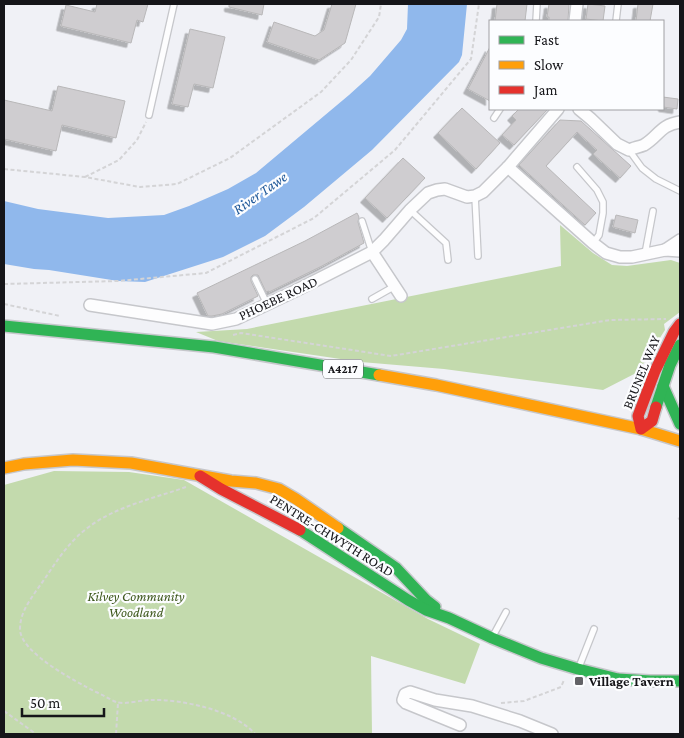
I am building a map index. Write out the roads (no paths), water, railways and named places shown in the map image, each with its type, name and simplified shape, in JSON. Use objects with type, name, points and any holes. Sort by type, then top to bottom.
[{"type":"main road","name":"BRUNEL WAY","points":[[680,324],[674,332],[655,371],[638,416],[641,429],[652,421],[670,365],[680,346]]},
{"type":"main road","name":"A4217","points":[[4,326],[214,347],[436,385],[641,429],[680,441]]},
{"type":"main road","name":"A4217","points":[[4,337],[42,330]]},
{"type":"main road","points":[[663,386],[669,395],[680,424]]},
{"type":"main road","name":"PENTRE-CHWYTH ROAD","points":[[4,468],[24,464],[73,460],[131,463],[231,481],[256,483],[279,489],[396,568],[426,600],[449,618]]},
{"type":"main road","name":"PENTRE-CHWYTH ROAD","points":[[200,476],[289,524],[426,610],[541,658],[573,668],[618,679],[680,681]]},
{"type":"street","points":[[574,20],[576,4]]},
{"type":"street","points":[[475,196],[483,192],[508,167],[557,110]]},
{"type":"street","points":[[580,110],[617,144],[628,150],[642,146],[664,127],[680,122]]},
{"type":"street","points":[[508,167],[593,244],[606,253],[632,258],[665,250],[680,251]]},
{"type":"street","name":"PHOEBE ROAD","points":[[90,305],[212,324],[236,319],[372,252],[428,192],[445,189],[467,197],[475,196]]},
{"type":"street","points":[[665,250],[680,240]]},
{"type":"street","points":[[372,252],[398,291]]},
{"type":"street","points":[[460,725],[406,703],[402,700],[404,694],[410,692],[435,700],[472,706],[520,721],[552,734]]},
{"type":"lane","points":[[149,115],[174,4]]},
{"type":"lane","points":[[536,20],[537,4]]},
{"type":"lane","points":[[616,20],[618,4]]},
{"type":"lane","points":[[494,118],[499,110]]},
{"type":"lane","points":[[628,150],[642,168],[656,179],[680,191]]},
{"type":"lane","points":[[577,167],[597,190],[603,202],[599,235],[593,244]]},
{"type":"lane","points":[[475,196],[478,256]]},
{"type":"lane","points":[[410,210],[446,244],[448,260]]},
{"type":"lane","points":[[645,254],[653,211]]},
{"type":"lane","points":[[362,221],[372,252]]},
{"type":"lane","points":[[255,279],[267,304]]},
{"type":"lane","points":[[372,299],[398,291]]},
{"type":"lane","points":[[492,638],[506,612]]},
{"type":"lane","points":[[573,668],[594,629]]},
{"type":"water","name":"River Tawe","points":[[408,4],[467,4],[462,55],[459,62],[372,150],[304,207],[265,236],[223,257],[145,282],[118,281],[4,264],[4,201],[38,209],[108,218],[164,215],[228,189],[256,173],[370,76],[401,40],[407,29]]},
{"type":"place","name":"Village Tavern","points":[[579,681]]},
{"type":"park label","name":"Kilvey Community Woodland","points":[[136,604]]}]
